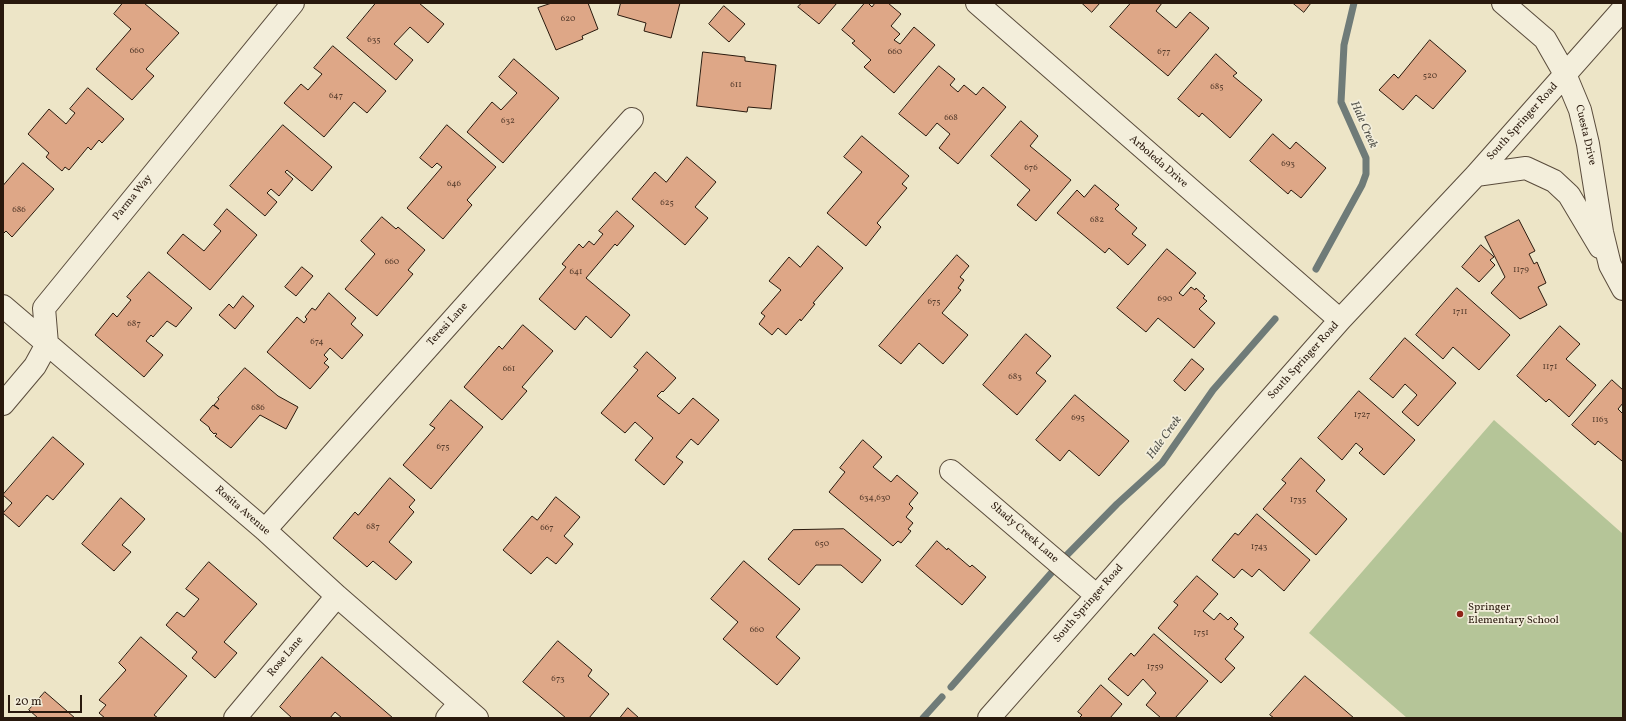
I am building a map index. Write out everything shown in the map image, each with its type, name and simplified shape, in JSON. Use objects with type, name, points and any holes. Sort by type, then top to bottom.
[{"type":"street","name":"Parma Way","points":[[47,344],[44,308],[293,3]]},
{"type":"street","name":"Arboleda Drive","points":[[977,3],[1340,320]]},
{"type":"street","name":"Cuesta Drive","points":[[1503,3],[1545,38],[1565,74],[1581,113],[1588,144],[1602,232],[1610,265],[1623,289]]},
{"type":"street","name":"South Springer Road","points":[[989,718],[1340,320],[1476,175],[1623,8]]},
{"type":"street","name":"Teresi Lane","points":[[265,530],[632,119]]},
{"type":"street","points":[[1476,175],[1526,168],[1554,181],[1570,195],[1610,265]]},
{"type":"street","name":"Rosita Avenue","points":[[3,306],[265,530],[337,596],[454,710],[477,718]]},
{"type":"street","points":[[3,404],[35,366],[47,344]]},
{"type":"street","name":"Shady Creek Lane","points":[[951,471],[1096,595]]},
{"type":"street","name":"Rose Lane","points":[[235,718],[337,596]]},
{"type":"green space","name":"Springer Elementary School","points":[[1494,420],[1623,534],[1623,718],[1407,718],[1309,633]]},
{"type":"building","points":[[123,3],[144,3],[179,33],[146,69],[154,76],[132,100],[96,69],[131,29],[114,14]]},
{"type":"building","points":[[376,3],[419,3],[444,24],[428,43],[410,27],[394,44],[413,60],[396,80],[347,38]]},
{"type":"building","points":[[552,3],[588,3],[598,29],[582,36],[583,39],[556,50],[538,8]]},
{"type":"building","points":[[621,3],[680,3],[671,38],[644,31],[646,23],[618,15]]},
{"type":"building","points":[[802,3],[837,3],[819,24],[798,7]]},
{"type":"building","points":[[865,3],[868,3],[872,7],[875,3],[888,3],[901,14],[891,26],[900,34],[894,40],[900,44],[914,27],[935,45],[894,93],[864,67],[871,60],[852,43],[855,41],[842,30]]},
{"type":"building","points":[[1082,3],[1100,3],[1092,12]]},
{"type":"building","points":[[1131,3],[1162,3],[1156,11],[1176,28],[1190,12],[1209,28],[1168,76],[1110,27]]},
{"type":"building","points":[[1293,3],[1311,3],[1304,12]]},
{"type":"building","points":[[724,6],[745,24],[729,42],[709,24]]},
{"type":"building","points":[[1430,40],[1466,71],[1433,109],[1416,95],[1403,110],[1379,90],[1394,74],[1398,78]]},
{"type":"building","points":[[333,46],[386,91],[367,113],[354,102],[324,137],[284,103],[301,84],[308,90],[322,74],[314,68]]},
{"type":"building","points":[[703,52],[745,57],[745,61],[776,65],[771,109],[748,107],[747,112],[697,106]]},
{"type":"building","points":[[1216,54],[1237,73],[1233,76],[1262,100],[1230,138],[1202,113],[1199,117],[1178,99]]},
{"type":"building","points":[[514,59],[559,98],[503,163],[467,132],[492,102],[501,110],[517,93],[499,77]]},
{"type":"building","points":[[939,66],[955,79],[950,85],[958,92],[964,85],[976,95],[983,87],[1006,107],[958,164],[939,148],[950,134],[937,123],[926,136],[899,114]]},
{"type":"building","points":[[88,88],[124,119],[102,143],[99,140],[91,150],[88,147],[69,170],[65,167],[62,171],[46,157],[49,153],[28,134],[49,109],[66,124],[75,113],[70,109]]},
{"type":"building","points":[[1021,121],[1038,136],[1030,146],[1071,180],[1036,221],[1017,205],[1030,190],[991,156]]},
{"type":"building","points":[[283,125],[332,167],[312,191],[287,170],[285,172],[293,179],[279,196],[271,189],[267,193],[277,202],[265,216],[230,186]]},
{"type":"building","points":[[447,125],[496,167],[467,200],[472,205],[443,239],[407,208],[442,167],[437,163],[432,168],[420,158]]},
{"type":"building","points":[[1273,134],[1290,149],[1296,142],[1326,168],[1301,198],[1291,190],[1288,194],[1250,161]]},
{"type":"building","points":[[862,136],[909,176],[902,184],[907,188],[877,223],[881,227],[866,246],[827,213],[862,172],[844,157]]},
{"type":"building","points":[[687,157],[716,182],[695,207],[708,218],[685,245],[632,199],[655,172],[666,182]]},
{"type":"building","points":[[23,163],[54,189],[12,237],[6,231],[3,234],[3,186]]},
{"type":"building","points":[[1095,185],[1119,205],[1115,209],[1137,228],[1132,234],[1146,245],[1128,265],[1109,248],[1105,253],[1057,213],[1077,190],[1084,197]]},
{"type":"building","points":[[227,209],[257,235],[210,290],[167,253],[183,234],[204,251],[221,231],[214,225]]},
{"type":"building","points":[[617,211],[634,226],[617,246],[615,244],[586,278],[630,315],[611,338],[586,316],[575,330],[539,299],[566,267],[562,264],[579,244],[583,248],[589,241],[594,245],[603,234],[599,231]]},
{"type":"building","points":[[382,217],[396,229],[398,227],[425,250],[408,270],[413,274],[377,316],[345,289],[375,254],[361,241]]},
{"type":"building","points":[[1519,220],[1535,251],[1529,254],[1534,264],[1537,262],[1546,283],[1538,287],[1547,305],[1520,319],[1491,293],[1505,277],[1485,237]]},
{"type":"building","points":[[1481,245],[1494,257],[1490,260],[1495,265],[1479,282],[1462,267]]},
{"type":"building","points":[[818,246],[843,268],[813,303],[815,304],[801,321],[800,319],[786,335],[778,328],[772,335],[759,324],[765,316],[761,313],[781,290],[769,281],[789,257],[800,267]]},
{"type":"building","points":[[1167,249],[1196,273],[1179,293],[1183,296],[1191,287],[1195,290],[1196,288],[1205,296],[1203,298],[1207,301],[1199,309],[1215,323],[1194,348],[1158,318],[1146,332],[1117,308]]},
{"type":"building","points":[[957,255],[969,266],[960,277],[964,280],[958,288],[961,290],[942,313],[968,335],[943,364],[919,343],[901,364],[879,346]]},
{"type":"building","points":[[302,267],[313,276],[296,296],[285,287]]},
{"type":"building","points":[[149,272],[192,308],[176,327],[167,321],[153,337],[151,335],[146,341],[163,355],[144,377],[95,335],[113,313],[117,317],[131,300],[127,297]]},
{"type":"building","points":[[1457,288],[1510,335],[1479,370],[1453,347],[1443,359],[1416,335]]},
{"type":"building","points":[[329,293],[356,318],[351,324],[363,335],[342,359],[330,348],[324,355],[328,359],[324,363],[329,367],[310,389],[267,352],[297,317],[304,323],[307,319],[305,317],[312,308],[315,310]]},
{"type":"building","points":[[243,296],[254,306],[235,329],[219,315],[229,304],[233,308]]},
{"type":"building","points":[[523,325],[553,351],[522,387],[527,391],[502,420],[464,387],[499,346],[502,349]]},
{"type":"building","points":[[1560,326],[1580,344],[1566,359],[1596,385],[1569,417],[1549,399],[1546,402],[1517,376]]},
{"type":"building","points":[[1026,334],[1051,356],[1036,373],[1046,381],[1017,415],[983,385]]},
{"type":"building","points":[[1405,338],[1456,383],[1418,426],[1402,412],[1417,395],[1405,384],[1393,398],[1370,379]]},
{"type":"building","points":[[647,352],[676,378],[663,392],[662,391],[657,396],[679,414],[693,398],[719,420],[698,445],[691,439],[676,457],[683,462],[664,485],[635,460],[653,438],[635,422],[625,433],[601,413],[638,370],[634,367]]},
{"type":"building","points":[[1192,359],[1204,369],[1185,391],[1174,381]]},
{"type":"building","points":[[245,368],[278,396],[298,407],[286,429],[260,415],[231,448],[215,436],[217,434],[214,434],[209,427],[200,420],[213,405],[219,409],[214,405],[219,399],[218,398]]},
{"type":"building","points":[[1612,380],[1623,390],[1623,403],[1618,409],[1623,414],[1622,461],[1598,441],[1595,445],[1572,425]]},
{"type":"building","points":[[1359,391],[1415,440],[1384,475],[1359,453],[1363,449],[1356,443],[1342,460],[1318,438]]},
{"type":"building","points":[[1075,395],[1129,441],[1099,476],[1069,450],[1060,461],[1036,440]]},
{"type":"building","points":[[451,400],[483,427],[431,489],[403,465],[435,428],[430,425]]},
{"type":"building","points":[[53,437],[84,464],[53,500],[47,495],[19,527],[3,513],[12,503],[3,495]]},
{"type":"building","points":[[863,440],[882,457],[873,467],[891,482],[897,475],[918,493],[909,504],[913,508],[906,517],[913,523],[908,529],[911,531],[901,543],[898,541],[893,546],[829,492],[845,472],[840,468]]},
{"type":"building","points":[[1301,458],[1325,480],[1316,491],[1347,519],[1316,555],[1263,509],[1286,483],[1282,480]]},
{"type":"building","points":[[390,478],[415,500],[409,507],[414,512],[389,542],[412,562],[396,580],[373,561],[367,567],[333,538],[355,512],[358,515]]},
{"type":"building","points":[[556,497],[580,517],[564,536],[573,544],[556,564],[547,557],[531,574],[503,550],[532,516],[537,520]]},
{"type":"building","points":[[121,498],[145,519],[122,545],[131,552],[114,571],[82,544]]},
{"type":"building","points":[[1257,514],[1310,560],[1284,591],[1259,569],[1252,577],[1242,569],[1234,578],[1212,560],[1235,533],[1238,535]]},
{"type":"building","points":[[844,529],[881,560],[862,583],[841,565],[816,565],[799,585],[768,559],[793,530]]},
{"type":"building","points":[[937,541],[947,550],[948,548],[970,567],[972,565],[986,577],[962,605],[916,566]]},
{"type":"building","points":[[744,561],[800,609],[776,637],[800,658],[777,685],[723,639],[738,622],[711,599]]},
{"type":"building","points":[[209,562],[257,604],[224,642],[237,653],[215,678],[192,658],[197,652],[166,625],[177,612],[184,617],[199,599],[186,589]]},
{"type":"building","points":[[1197,576],[1218,594],[1203,611],[1214,620],[1220,613],[1228,620],[1231,617],[1238,624],[1234,629],[1244,637],[1225,659],[1235,668],[1221,683],[1158,628],[1178,605],[1174,602]]},
{"type":"building","points":[[1154,634],[1208,681],[1175,718],[1161,718],[1146,705],[1156,693],[1143,679],[1128,696],[1108,679],[1131,653],[1134,656]]},
{"type":"building","points":[[141,637],[187,676],[154,715],[158,718],[105,718],[99,713],[106,705],[99,700],[126,670],[119,663]]},
{"type":"building","points":[[558,641],[592,670],[588,676],[609,694],[589,718],[566,718],[523,682]]},
{"type":"building","points":[[322,657],[393,718],[342,718],[335,712],[330,718],[292,718],[280,707]]},
{"type":"building","points":[[1305,676],[1354,718],[1274,718],[1270,715]]},
{"type":"building","points":[[1101,685],[1122,704],[1110,718],[1079,718],[1082,715],[1078,712]]},
{"type":"building","points":[[45,692],[75,718],[38,718],[29,710]]},
{"type":"building","points":[[628,708],[639,718],[620,718]]},
{"type":"waterway","name":"Hale Creek","points":[[1316,269],[1362,185],[1366,174],[1366,158],[1341,102],[1344,45],[1354,3]]},
{"type":"waterway","name":"Hale Creek","points":[[1062,560],[1117,504],[1162,463],[1213,390],[1275,319]]},
{"type":"waterway","name":"Hale Creek","points":[[951,687],[1053,571]]},
{"type":"waterway","name":"Hale Creek","points":[[923,718],[942,697]]},
{"type":"place","name":"Springer Elementary School","points":[[1460,614]]}]
